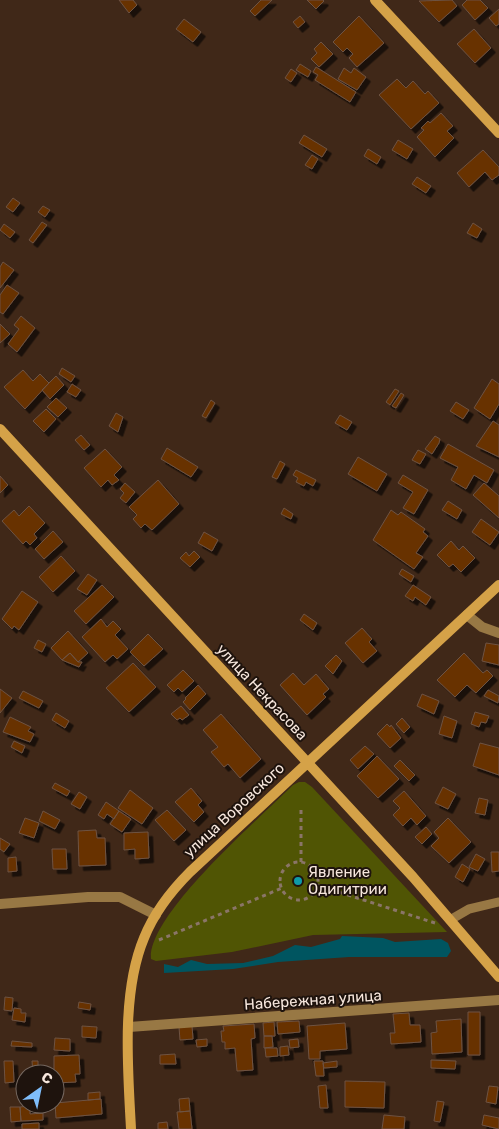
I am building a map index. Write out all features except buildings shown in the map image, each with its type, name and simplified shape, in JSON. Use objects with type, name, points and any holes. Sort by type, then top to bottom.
[{"type":"street","points":[[375,0],[499,134]]},
{"type":"street","name":"улица Некрасова","points":[[0,429],[450,920],[499,977]]},
{"type":"street","name":"улица Воровского","points":[[131,1129],[129,1027],[132,985],[140,948],[156,915],[169,895],[190,872],[306,763],[499,585]]},
{"type":"street","points":[[467,615],[482,627],[499,633]]},
{"type":"street","points":[[0,904],[113,896],[129,900],[156,915]]},
{"type":"street","name":"Набережная улица","points":[[129,1027],[499,1000]]},
{"type":"lane","points":[[450,920],[469,909],[499,902]]},
{"type":"path","points":[[301,810],[301,862]]},
{"type":"path","points":[[301,862],[314,870],[317,885],[312,894],[298,899],[288,896],[282,888],[280,878],[284,870],[291,863],[301,862]]},
{"type":"path","points":[[317,885],[435,923]]},
{"type":"path","points":[[159,940],[282,888]]},
{"type":"shaded area","points":[[305,782],[312,787],[447,932],[313,935],[232,952],[156,961],[151,959],[155,940],[167,918],[185,893],[233,843],[293,785]]},
{"type":"water","points":[[342,936],[383,938],[395,942],[441,939],[448,943],[451,951],[447,957],[349,957],[278,962],[233,969],[164,973],[164,964],[178,967],[191,960],[207,964],[243,963],[273,956],[295,945],[311,947],[340,939]]},
{"type":"place","name":"Явление Одигитрии","points":[[298,881]]}]
